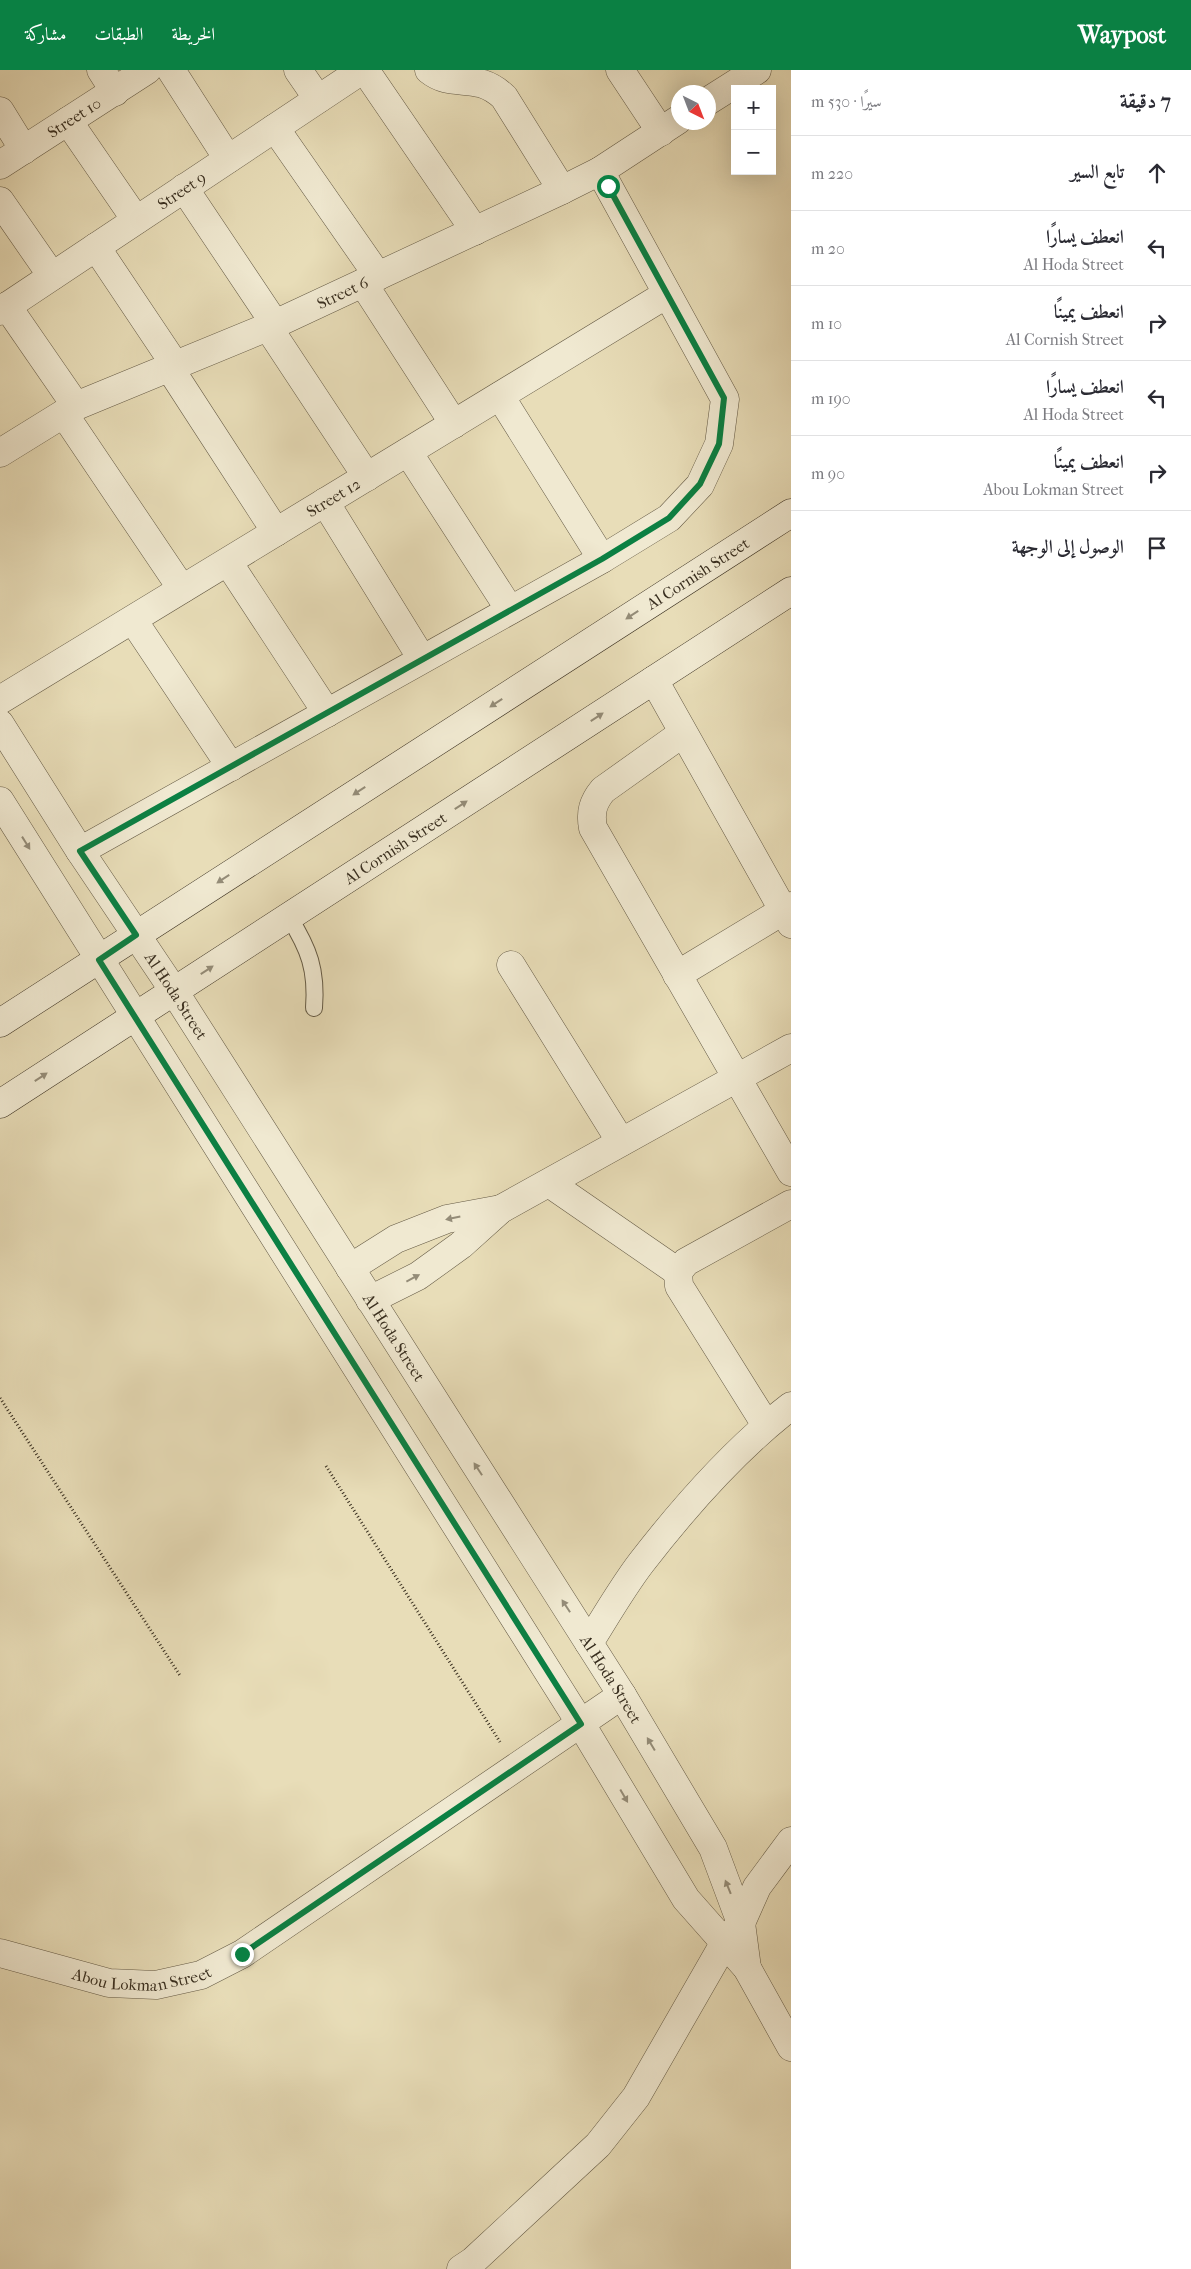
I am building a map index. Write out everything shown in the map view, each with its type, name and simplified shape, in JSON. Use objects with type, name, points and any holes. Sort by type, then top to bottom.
[{"type":"street","name":"Street 10","points":[[0,165],[68,121],[108,81],[147,70]]},
{"type":"street","points":[[171,70],[228,159]]},
{"type":"street","points":[[298,70],[318,99]]},
{"type":"street","points":[[363,70],[476,231]]},
{"type":"street","name":"Street 9","points":[[4,309],[363,70]]},
{"type":"street","points":[[429,70],[444,78],[466,75],[471,79],[483,82],[499,92],[562,190]]},
{"type":"street","points":[[620,70],[670,126]]},
{"type":"street","points":[[716,96],[757,70]]},
{"type":"street","points":[[0,112],[24,150]]},
{"type":"street","points":[[68,121],[136,220]]},
{"type":"street","name":"Street 6","points":[[0,453],[70,410],[271,326],[562,190],[600,171],[670,126]]},
{"type":"street","points":[[275,128],[370,279],[454,424]]},
{"type":"street","points":[[80,851],[602,559],[669,518],[700,484],[719,444],[724,398],[600,171]]},
{"type":"street","points":[[184,188],[368,476]]},
{"type":"street","points":[[0,201],[52,276]]},
{"type":"street","points":[[96,247],[276,532]]},
{"type":"street","name":"Street 12","points":[[0,700],[667,294]]},
{"type":"street","points":[[4,309],[70,410],[182,589]]},
{"type":"street","points":[[500,396],[602,559]]},
{"type":"street","points":[[408,452],[510,610]]},
{"type":"street","points":[[324,502],[422,660]]},
{"type":"street","name":"Al Cornish Street","points":[[0,1023],[791,513]]},
{"type":"street","points":[[228,562],[326,713]]},
{"type":"street","name":"Al Cornish Street","points":[[0,1104],[791,591]]},
{"type":"street","points":[[132,620],[231,767]]},
{"type":"street","points":[[654,680],[683,734],[788,913],[677,975]]},
{"type":"street","name":"Al Hoda Street","points":[[0,724],[80,851],[174,991],[622,1695],[713,1848],[733,1932],[747,1968],[791,2047]]},
{"type":"street","points":[[683,734],[603,790],[596,797],[591,818],[593,828],[791,1172]]},
{"type":"street","points":[[0,801],[581,1724],[686,1899],[733,1932]]},
{"type":"street","points":[[511,965],[621,1142]]},
{"type":"street","points":[[370,1300],[418,1276],[462,1245],[501,1209],[791,1048]]},
{"type":"street","points":[[549,1183],[678,1272]]},
{"type":"street","points":[[766,1425],[679,1286],[678,1272],[686,1262],[791,1204]]},
{"type":"street","points":[[350,1268],[396,1239],[447,1219],[501,1209]]},
{"type":"street","points":[[589,1643],[646,1557],[700,1491],[766,1425],[791,1406]]},
{"type":"street","name":"Abou Lokman Street","points":[[0,1953],[109,1984],[156,1985],[201,1975],[242,1954],[622,1695]]},
{"type":"street","points":[[461,2269],[473,2261],[598,2145],[636,2097],[733,1932],[757,1887],[791,1841]]},
{"type":"lane","points":[[289,917],[305,943],[311,959],[315,975],[314,1008]]},
{"type":"path","points":[[0,1398],[181,1677]]},
{"type":"path","points":[[326,1466],[517,1767]]},
{"type":"route","points":[[242,1954],[581,1724],[99,960],[136,935],[80,851],[602,559],[669,518],[700,484],[719,444],[724,398],[608,186]]}]
